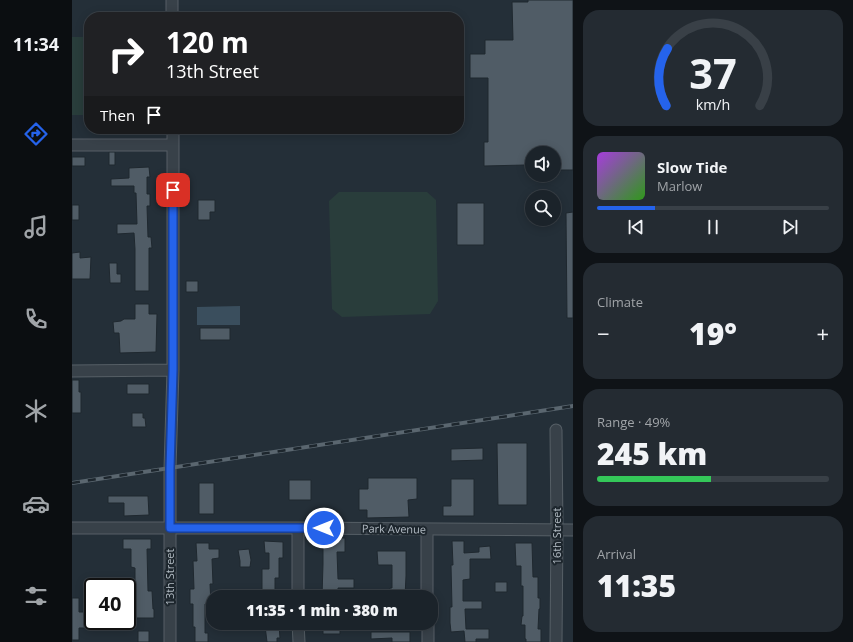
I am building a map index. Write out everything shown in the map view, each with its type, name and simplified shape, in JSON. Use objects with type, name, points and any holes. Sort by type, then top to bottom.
[{"type":"street","points":[[172,0],[172,12]]},
{"type":"street","name":"13th Street","points":[[170,642],[170,468],[173,370],[173,134]]},
{"type":"street","points":[[72,145],[173,145]]},
{"type":"street","points":[[72,371],[173,370]]},
{"type":"street","name":"16th Street","points":[[556,430],[556,642]]},
{"type":"street","name":"Park Avenue","points":[[72,528],[573,530]]},
{"type":"street","points":[[298,528],[298,590]]},
{"type":"street","points":[[428,529],[428,590]]},
{"type":"street","points":[[298,630],[299,642]]},
{"type":"street","points":[[428,630],[428,642]]},
{"type":"green space","points":[[72,37],[84,37],[84,115],[72,115]]},
{"type":"green space","points":[[339,192],[427,192],[436,200],[438,301],[430,314],[342,317],[332,309],[329,201]]},
{"type":"water","points":[[240,306],[240,325],[197,325],[197,307]]},
{"type":"building","points":[[528,0],[573,0],[573,170],[561,170],[561,146],[525,146],[525,165],[484,166],[484,142],[488,142],[488,78],[470,78],[470,54],[485,54],[485,40],[513,40],[512,2],[528,2]]},
{"type":"building","points":[[109,152],[115,152],[115,165],[109,165]]},
{"type":"building","points":[[72,157],[85,157],[85,166],[72,166]]},
{"type":"building","points":[[149,167],[150,177],[147,177],[147,194],[150,194],[150,206],[147,206],[148,237],[151,237],[152,248],[149,248],[149,291],[135,291],[134,233],[117,234],[117,224],[137,224],[136,193],[134,193],[134,186],[111,186],[111,179],[129,178],[129,168]]},
{"type":"building","points":[[198,200],[215,200],[215,212],[210,212],[210,220],[198,220]]},
{"type":"building","points":[[457,203],[484,203],[484,245],[457,245]]},
{"type":"building","points":[[72,205],[79,205],[79,220],[72,220]]},
{"type":"building","points":[[573,212],[573,318],[567,318],[566,213]]},
{"type":"building","points":[[80,252],[80,258],[91,257],[90,279],[72,279],[72,253]]},
{"type":"building","points":[[109,263],[117,263],[117,274],[121,274],[121,283],[110,283]]},
{"type":"building","points":[[186,281],[198,281],[198,292],[186,292]]},
{"type":"building","points":[[135,304],[149,304],[149,314],[157,314],[156,352],[120,353],[119,333],[114,333],[113,322],[124,319],[135,319]]},
{"type":"building","points":[[200,328],[230,328],[230,340],[200,340]]},
{"type":"building","points":[[72,380],[79,380],[79,392],[81,392],[81,413],[72,413]]},
{"type":"building","points":[[127,384],[149,384],[149,394],[127,394]]},
{"type":"building","points":[[132,413],[143,413],[146,427],[132,427]]},
{"type":"building","points":[[497,443],[527,443],[527,505],[498,505]]},
{"type":"building","points":[[483,448],[483,460],[451,461],[451,449]]},
{"type":"building","points":[[368,478],[417,478],[417,499],[408,500],[409,517],[367,518],[367,510],[359,510],[359,489],[368,489]]},
{"type":"building","points":[[451,479],[474,479],[474,516],[443,516],[443,506],[451,506]]},
{"type":"building","points":[[289,480],[311,480],[311,500],[289,500]]},
{"type":"building","points":[[199,483],[214,483],[214,514],[199,514]]},
{"type":"building","points":[[108,496],[148,496],[149,515],[124,516],[124,503],[108,503]]},
{"type":"building","points":[[335,538],[345,538],[345,552],[337,552],[338,579],[354,579],[354,588],[322,590],[323,545],[335,545]]},
{"type":"building","points":[[123,539],[151,539],[151,549],[147,549],[148,591],[152,591],[154,618],[136,618],[135,568],[131,567],[131,549],[123,549]]},
{"type":"building","points":[[264,541],[283,542],[283,558],[279,558],[279,578],[275,578],[275,590],[262,590],[262,569],[269,569],[269,553],[265,553]]},
{"type":"building","points":[[452,541],[464,541],[464,553],[479,552],[479,547],[490,546],[491,559],[470,559],[470,579],[463,580],[463,601],[482,601],[482,609],[465,609],[466,629],[489,629],[489,639],[476,639],[476,642],[465,642],[464,631],[451,632],[450,607],[452,607]]},
{"type":"building","points":[[196,543],[209,543],[209,549],[219,549],[219,558],[212,559],[213,584],[210,584],[210,590],[206,590],[205,633],[208,633],[208,642],[195,642],[195,627],[193,627],[193,604],[190,604],[190,589],[194,589],[193,561],[197,561]]},
{"type":"building","points":[[515,543],[532,543],[533,577],[538,577],[538,598],[540,598],[538,629],[541,629],[541,642],[526,642],[525,625],[521,625],[523,616],[523,586],[521,586],[521,566],[516,566]]},
{"type":"building","points":[[249,549],[251,560],[250,567],[240,567],[238,550]]},
{"type":"building","points":[[377,551],[406,551],[405,590],[390,590],[390,588],[392,588],[392,565],[378,565]]},
{"type":"building","points":[[495,582],[507,582],[507,592],[495,592]]},
{"type":"building","points":[[72,598],[79,598],[79,612],[84,612],[84,628],[79,628],[79,640],[72,640]]},
{"type":"building","points":[[266,630],[279,630],[280,638],[277,638],[277,642],[267,642]]},
{"type":"building","points":[[323,630],[340,630],[340,634],[323,634]]},
{"type":"building","points":[[138,631],[149,631],[149,642],[138,642]]},
{"type":"building","points":[[371,632],[410,632],[410,642],[392,642],[392,638],[371,639]]},
{"type":"railway","points":[[72,483],[573,406]]},
{"type":"route","points":[[173,190],[173,370],[170,528],[324,528]]}]
